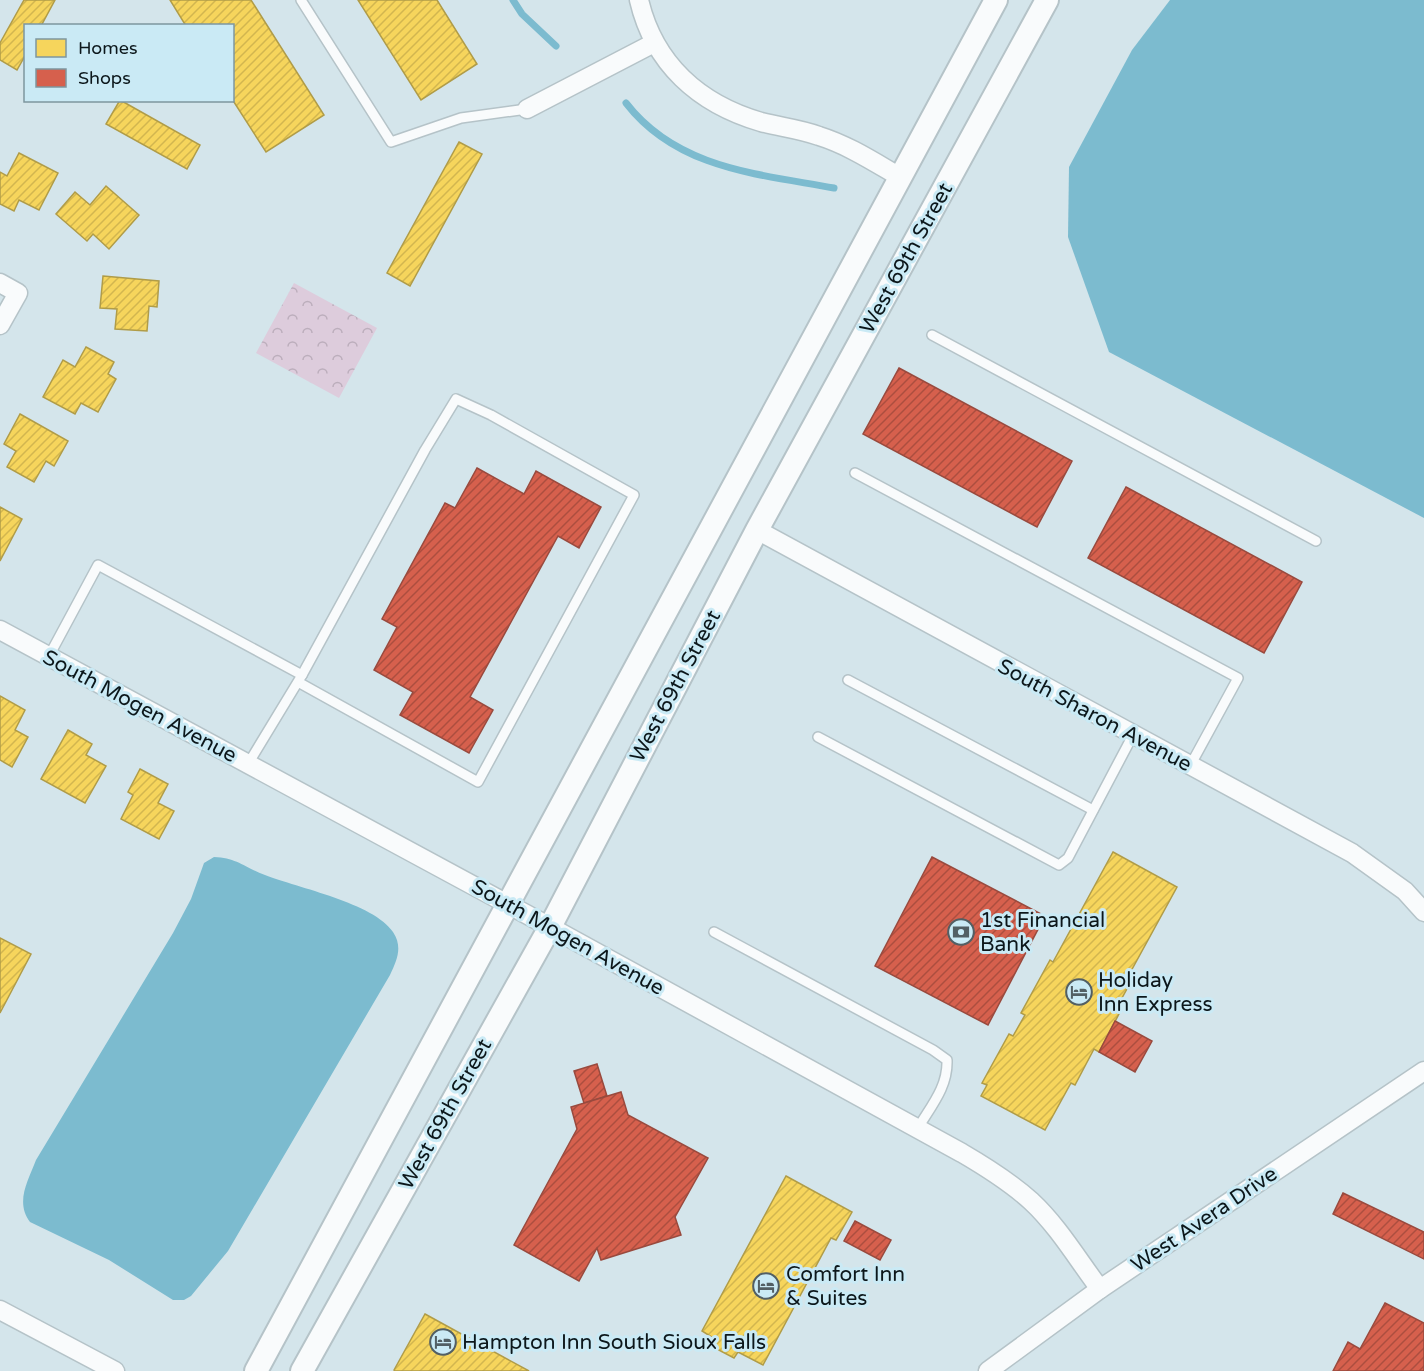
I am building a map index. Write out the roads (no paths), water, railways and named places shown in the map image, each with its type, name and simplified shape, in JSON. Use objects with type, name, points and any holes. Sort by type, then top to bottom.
[{"type":"street","points":[[639,0],[654,43],[682,78],[703,96],[728,111],[839,143],[900,177]]},
{"type":"street","name":"West 69th Street","points":[[256,1371],[996,0]]},
{"type":"street","name":"West 69th Street","points":[[302,1371],[550,927],[757,530],[1047,0]]},
{"type":"street","points":[[527,109],[654,43]]},
{"type":"street","points":[[0,283],[18,293],[0,325]]},
{"type":"street","name":"South Sharon Avenue","points":[[757,530],[1352,853],[1405,891],[1424,912]]},
{"type":"street","name":"South Mogen Avenue","points":[[0,630],[550,927],[918,1128],[997,1174],[1030,1201],[1053,1226],[1100,1289]]},
{"type":"street","name":"West Avera Drive","points":[[988,1371],[1100,1289],[1424,1071]]},
{"type":"street","points":[[0,1310],[115,1371]]},
{"type":"lane","points":[[301,0],[391,142],[462,118],[527,109]]},
{"type":"lane","points":[[932,335],[1316,542]]},
{"type":"lane","points":[[49,656],[98,565],[300,678],[478,782],[634,495],[491,415],[456,399],[425,450],[300,678],[248,764]]},
{"type":"lane","points":[[855,473],[1238,678],[1190,766]]},
{"type":"lane","points":[[848,680],[1093,810]]},
{"type":"lane","points":[[818,737],[1059,865],[1068,858],[1133,735]]},
{"type":"lane","points":[[714,932],[933,1050],[947,1060],[947,1075],[942,1089],[918,1128]]},
{"type":"water","points":[[1170,0],[1424,0],[1424,518],[1109,352],[1068,237],[1069,167],[1132,50]]},
{"type":"water","points":[[214,857],[235,861],[265,875],[334,898],[370,913],[393,932],[398,943],[398,954],[390,975],[228,1251],[191,1296],[184,1300],[173,1300],[109,1260],[30,1222],[23,1207],[23,1199],[36,1160],[173,933],[191,899],[204,863]]},
{"type":"waterway","points":[[513,0],[522,14],[556,46]]},
{"type":"waterway","points":[[626,103],[646,125],[669,142],[694,155],[748,172],[834,188]]},
{"type":"place","name":"1st Financial Bank","points":[[961,932]]},
{"type":"place","name":"Holiday Inn Express","points":[[1079,992]]},
{"type":"place","name":"Comfort Inn & Suites","points":[[766,1286]]},
{"type":"place","name":"Hampton Inn South Sioux Falls","points":[[443,1342]]}]
